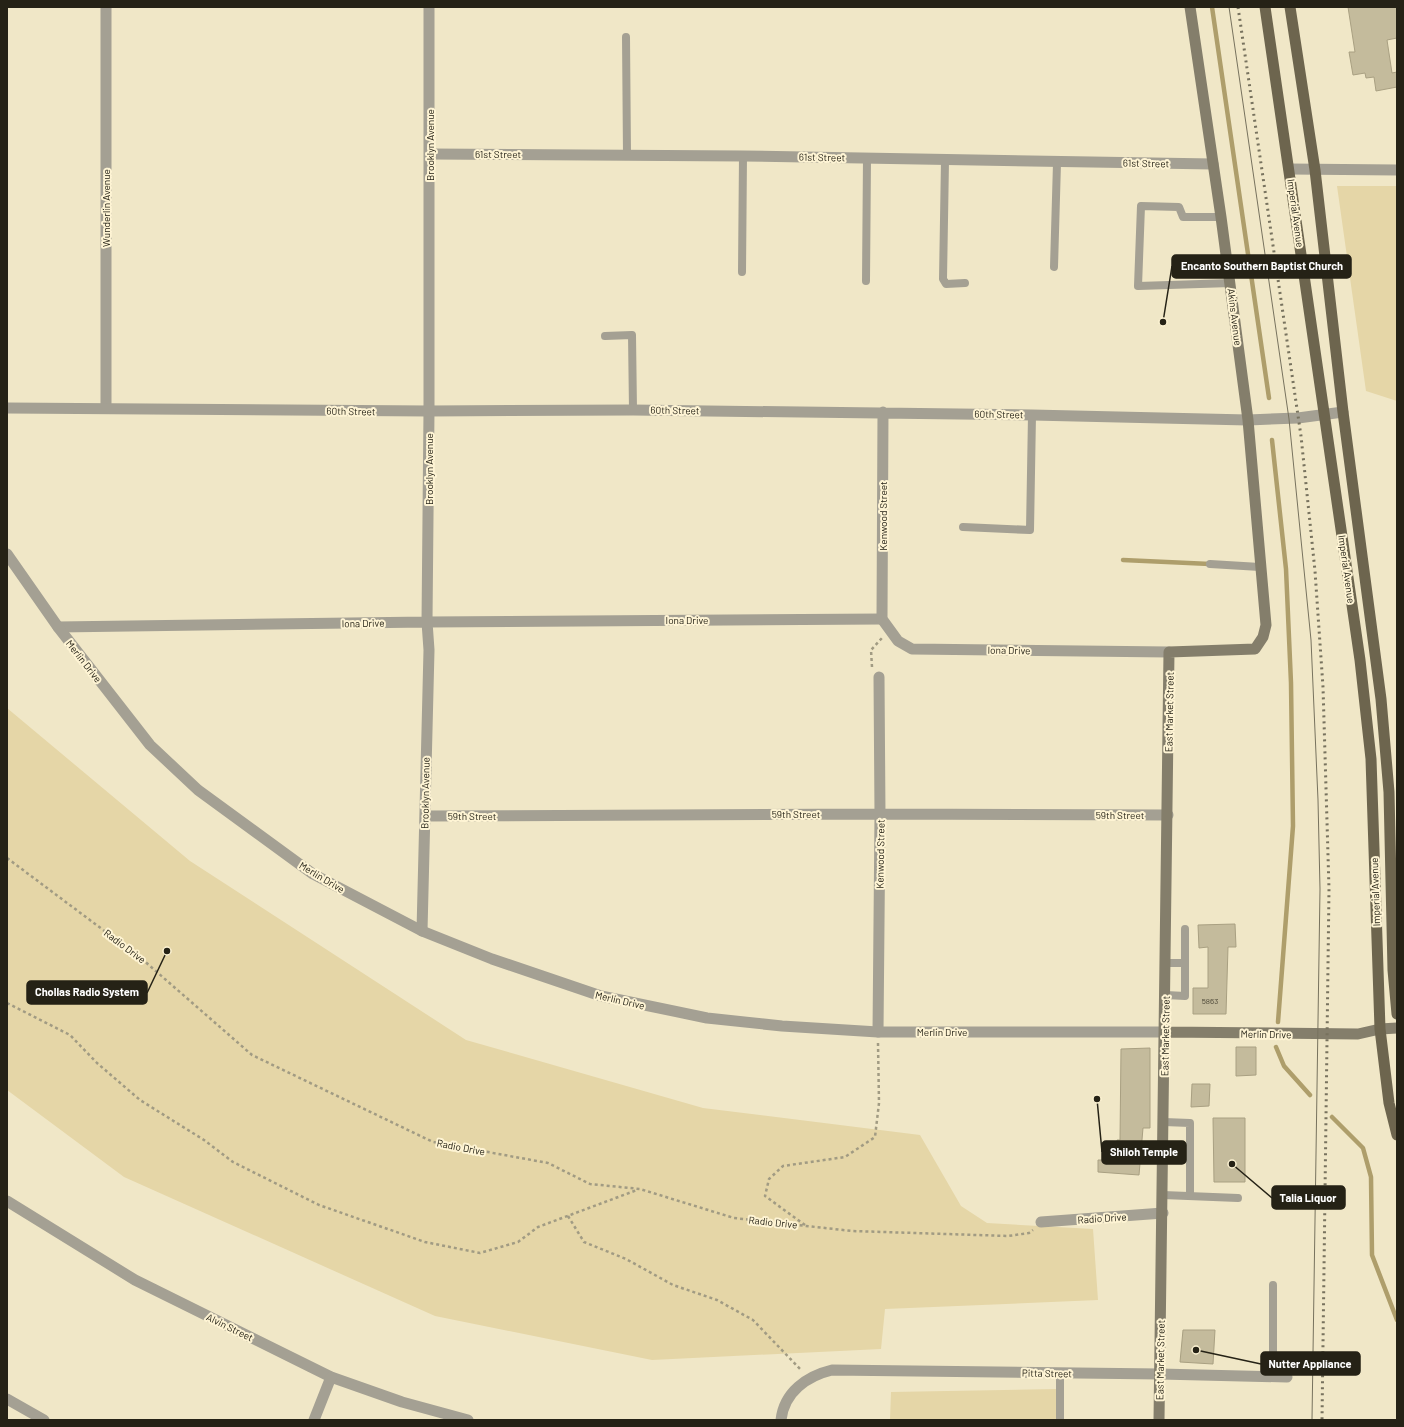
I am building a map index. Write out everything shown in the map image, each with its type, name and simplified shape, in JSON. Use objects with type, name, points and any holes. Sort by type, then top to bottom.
[{"type":"main road","name":"Akins Avenue","points":[[1190,7],[1231,283],[1248,420],[1263,605]]},
{"type":"main road","name":"Imperial Avenue","points":[[1265,7],[1360,660],[1371,759],[1380,1029],[1389,1103],[1397,1135]]},
{"type":"main road","name":"Imperial Avenue","points":[[1290,7],[1315,170],[1343,412],[1383,714],[1390,792],[1397,1014]]},
{"type":"main road","name":"Iona Drive","points":[[1169,652],[1255,649],[1263,637],[1266,625],[1263,605]]},
{"type":"main road","name":"East Market Street","points":[[1159,1420],[1166,995],[1169,652]]},
{"type":"main road","name":"Merlin Drive","points":[[1165,1032],[1358,1034],[1380,1029],[1397,1028]]},
{"type":"street","name":"Wunderlin Avenue","points":[[106,7],[106,408]]},
{"type":"street","name":"Brooklyn Avenue","points":[[422,931],[428,650],[430,154],[429,7]]},
{"type":"street","name":"61st Street","points":[[430,154],[743,156],[1057,163],[1213,164]]},
{"type":"street","points":[[1289,170],[1397,170]]},
{"type":"street","name":"60th Street","points":[[7,408],[883,412],[1248,420],[1298,418],[1343,412]]},
{"type":"street","name":"Kenwood Street","points":[[882,619],[883,412]]},
{"type":"street","name":"Merlin Drive","points":[[7,554],[58,627],[150,745],[198,790],[313,874],[422,931],[492,959],[601,996],[707,1018],[782,1026],[878,1032],[1165,1032]]},
{"type":"street","name":"Iona Drive","points":[[58,627],[427,622],[882,619],[889,631],[898,641],[912,649],[1169,652]]},
{"type":"street","name":"Kenwood Street","points":[[878,677],[880,814],[878,1032]]},
{"type":"street","name":"59th Street","points":[[425,816],[880,814],[1168,815]]},
{"type":"street","points":[[1378,970],[1395,970]]},
{"type":"street","name":"Alvin Street","points":[[7,1201],[136,1280],[331,1377],[402,1402],[468,1420]]},
{"type":"street","name":"Radio Drive","points":[[1041,1222],[1163,1213]]},
{"type":"street","name":"Pitta Street","points":[[809,1378],[832,1370],[1287,1377]]},
{"type":"street","points":[[314,1420],[331,1377]]},
{"type":"street","points":[[781,1420],[787,1400],[795,1389],[809,1378]]},
{"type":"street","points":[[7,1399],[44,1420]]},
{"type":"lane","points":[[626,37],[627,155]]},
{"type":"lane","points":[[742,272],[743,156]]},
{"type":"lane","points":[[866,281],[867,158]]},
{"type":"lane","points":[[945,161],[943,279],[946,284],[966,283]]},
{"type":"lane","points":[[1054,267],[1057,163]]},
{"type":"lane","points":[[1221,217],[1183,217],[1179,207],[1141,206],[1138,286],[1231,283]]},
{"type":"lane","points":[[605,336],[632,335],[633,410]]},
{"type":"lane","points":[[963,527],[1030,530],[1032,415]]},
{"type":"lane","points":[[1210,564],[1260,567]]},
{"type":"lane","points":[[1166,995],[1185,996],[1185,929]]},
{"type":"lane","points":[[1166,963],[1185,963]]},
{"type":"lane","points":[[1164,1122],[1190,1122],[1190,1196]]},
{"type":"lane","points":[[1163,1196],[1238,1198]]},
{"type":"lane","points":[[1273,1285],[1273,1377]]},
{"type":"lane","points":[[1060,1374],[1060,1420]]},
{"type":"path","points":[[878,677],[872,670],[871,650],[889,631]]},
{"type":"path","name":"Radio Drive","points":[[7,858],[142,959],[252,1055],[434,1142],[548,1163],[590,1184],[640,1189],[734,1218],[852,1231],[1008,1236],[1029,1233],[1041,1222]]},
{"type":"path","points":[[7,1003],[70,1035],[97,1063],[140,1100],[204,1140],[233,1162],[319,1205],[424,1242],[480,1253],[518,1242],[538,1227],[640,1189]]},
{"type":"path","points":[[805,1226],[765,1196],[769,1179],[783,1166],[845,1157],[875,1137],[879,1103],[878,1032]]},
{"type":"path","points":[[568,1216],[584,1242],[626,1259],[673,1285],[717,1300],[754,1320],[809,1378]]},
{"type":"shaded area","points":[[1337,186],[1397,186],[1397,401],[1366,391]]},
{"type":"shaded area","points":[[7,708],[190,861],[466,1040],[703,1108],[920,1135],[961,1206],[987,1223],[1093,1229],[1098,1300],[885,1309],[881,1349],[652,1360],[435,1316],[124,1177],[7,1090]]},
{"type":"shaded area","points":[[1057,1389],[1056,1420],[890,1420],[891,1392]]},
{"type":"building","points":[[1348,7],[1397,7],[1397,38],[1387,40],[1392,73],[1397,72],[1397,87],[1376,91],[1374,77],[1366,78],[1365,73],[1353,75],[1349,52],[1355,52]]},
{"type":"building","points":[[1235,924],[1236,947],[1228,947],[1226,1014],[1193,1014],[1193,988],[1208,988],[1208,947],[1199,948],[1198,925]]},
{"type":"building","points":[[1236,1047],[1256,1047],[1256,1075],[1236,1076]]},
{"type":"building","points":[[1150,1048],[1150,1128],[1143,1128],[1139,1175],[1098,1172],[1098,1160],[1106,1160],[1105,1149],[1117,1149],[1117,1140],[1120,1140],[1121,1049]]},
{"type":"building","points":[[1192,1084],[1210,1084],[1209,1106],[1191,1107]]},
{"type":"building","points":[[1213,1118],[1245,1118],[1245,1182],[1214,1182]]},
{"type":"building","points":[[1183,1330],[1215,1330],[1213,1364],[1180,1362]]},
{"type":"waterway","points":[[1212,7],[1269,398]]},
{"type":"waterway","points":[[1272,440],[1286,569],[1291,683],[1293,826],[1278,1022]]},
{"type":"waterway","points":[[1123,560],[1210,564]]},
{"type":"waterway","points":[[1276,1047],[1284,1066],[1310,1095]]},
{"type":"waterway","points":[[1332,1117],[1363,1148],[1371,1177],[1372,1255],[1397,1320]]},
{"type":"tram line","points":[[1229,7],[1289,419],[1311,640],[1318,800],[1320,889],[1312,1420]]},
{"type":"railway","points":[[1238,7],[1301,436],[1315,571],[1323,687],[1329,889],[1322,1420]]},
{"type":"place","name":"Encanto Southern Baptist Church","points":[[1163,322]]},
{"type":"place","name":"Chollas Radio System","points":[[167,951]]},
{"type":"place","name":"Shiloh Temple","points":[[1097,1099]]},
{"type":"place","name":"Talia Liquor","points":[[1232,1164]]},
{"type":"place","name":"Nutter Appliance","points":[[1196,1350]]}]
